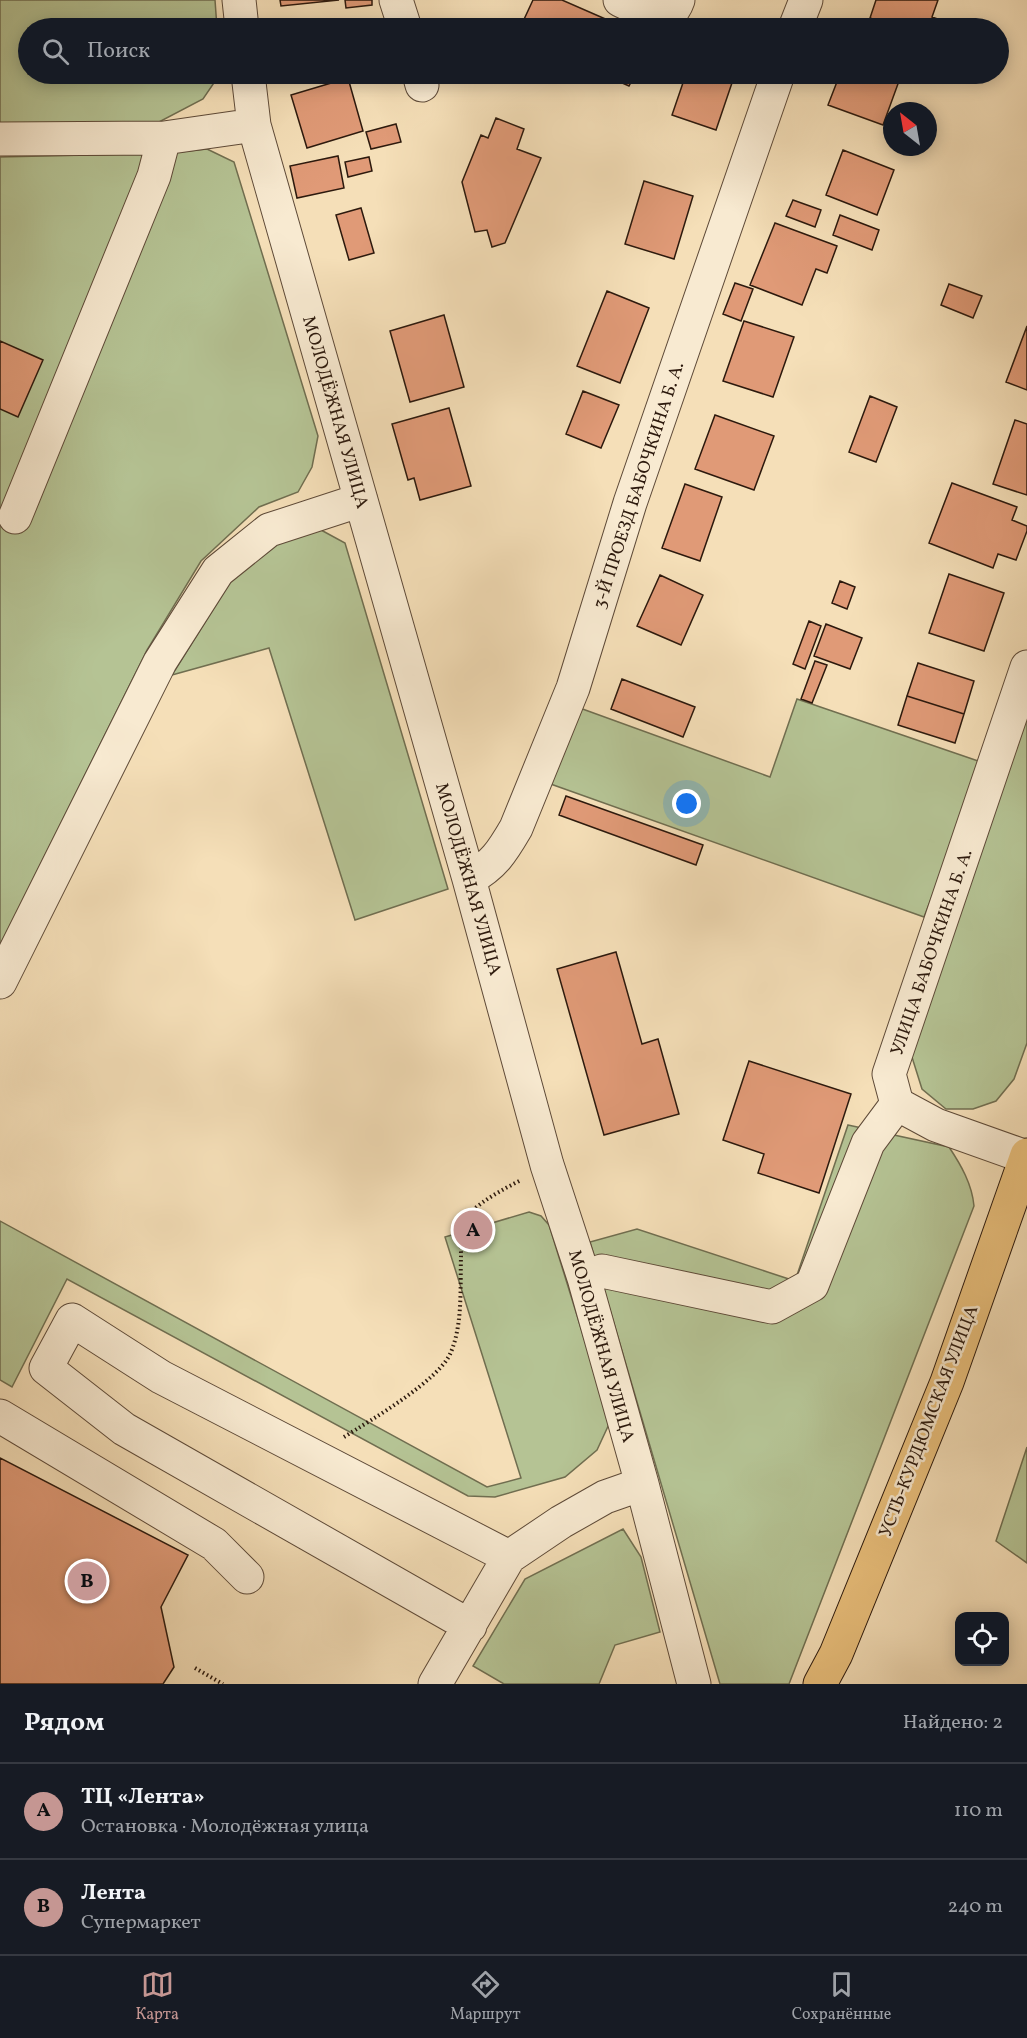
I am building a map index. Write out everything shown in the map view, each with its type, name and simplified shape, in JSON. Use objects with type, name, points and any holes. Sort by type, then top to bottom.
[{"type":"main road","name":"УСТЬ-КУРДЮМСКАЯ УЛИЦА","points":[[820,1684],[836,1654],[947,1382],[1027,1156]]},
{"type":"street","points":[[239,0],[241,18]]},
{"type":"street","points":[[396,0],[402,18]]},
{"type":"street","points":[[620,0],[668,8]]},
{"type":"street","points":[[799,18],[806,0]]},
{"type":"street","name":"МОЛОДЁЖНАЯ УЛИЦА","points":[[249,84],[254,125],[469,879],[547,1165],[584,1278],[642,1484],[694,1684]]},
{"type":"street","name":"3-Й ПРОЕЗД БАБОЧКИНА Б. А.","points":[[469,879],[487,869],[516,828],[573,687],[630,503],[775,84]]},
{"type":"street","points":[[0,139],[164,138],[254,125]]},
{"type":"street","points":[[15,517],[149,187],[164,138]]},
{"type":"street","points":[[0,982],[160,662],[218,572],[269,530],[361,500]]},
{"type":"street","name":"УЛИЦА БАБОЧКИНА Б. А.","points":[[897,1104],[889,1074],[1027,667]]},
{"type":"street","points":[[584,1278],[602,1271],[772,1307],[812,1285],[868,1143],[897,1104],[936,1125],[1027,1156]]},
{"type":"street","points":[[470,1626],[124,1429],[46,1368],[72,1320],[160,1377],[509,1557]]},
{"type":"street","points":[[0,1416],[214,1544],[247,1577]]},
{"type":"street","points":[[435,1684],[509,1557],[596,1502],[642,1484]]},
{"type":"path","points":[[327,1463],[344,1437],[390,1408],[432,1376],[451,1353],[459,1320],[461,1240],[465,1220],[487,1199],[547,1165]]},
{"type":"path","points":[[195,1668],[223,1684]]},
{"type":"green space","points":[[0,0],[215,0],[216,18],[18,18],[18,84],[213,84],[203,99],[159,122],[0,127]]},
{"type":"green space","points":[[207,149],[234,162],[318,436],[312,467],[298,492],[259,507],[201,561],[147,650],[0,946],[0,157],[170,153]]},
{"type":"green space","points":[[321,530],[345,543],[448,889],[355,920],[269,648],[172,675],[230,582],[276,542]]},
{"type":"green space","points":[[797,699],[984,763],[924,917],[545,782],[577,707],[770,777]]},
{"type":"green space","points":[[1027,711],[1027,1043],[1014,1079],[996,1101],[973,1109],[946,1109],[922,1089],[911,1054]]},
{"type":"green space","points":[[848,1125],[949,1147],[965,1175],[974,1206],[789,1684],[720,1684],[590,1242],[637,1229],[795,1281]]},
{"type":"green space","points":[[529,1212],[541,1216],[549,1225],[610,1422],[597,1450],[565,1477],[495,1497],[468,1496],[67,1279],[12,1387],[0,1380],[0,1221],[487,1487],[521,1478],[445,1237]]},
{"type":"green space","points":[[1027,1447],[1027,1563],[996,1541]]},
{"type":"green space","points":[[623,1529],[641,1557],[660,1632],[615,1645],[599,1684],[504,1684],[473,1666],[525,1579]]},
{"type":"building","points":[[280,0],[339,0],[281,6]]},
{"type":"building","points":[[345,0],[372,0],[372,5],[346,8]]},
{"type":"building","points":[[533,0],[562,0],[603,18],[525,18]]},
{"type":"building","points":[[876,0],[938,0],[932,17],[935,18],[870,18]]},
{"type":"building","points":[[328,84],[350,84],[363,131],[307,148],[291,95]]},
{"type":"building","points":[[683,84],[732,84],[716,130],[672,115]]},
{"type":"building","points":[[836,84],[898,84],[891,102],[883,102],[883,125],[828,105]]},
{"type":"building","points":[[496,118],[524,129],[517,149],[541,158],[505,243],[492,247],[487,230],[475,232],[462,182],[481,135],[488,138]]},
{"type":"building","points":[[396,124],[401,142],[371,149],[366,132]]},
{"type":"building","points":[[843,150],[894,170],[877,215],[826,195]]},
{"type":"building","points":[[338,156],[344,188],[297,198],[290,166]]},
{"type":"building","points":[[369,157],[372,171],[348,177],[345,162]]},
{"type":"building","points":[[644,181],[693,196],[674,259],[625,244]]},
{"type":"building","points":[[793,200],[821,210],[815,227],[786,216]]},
{"type":"building","points":[[361,208],[374,253],[349,260],[336,215]]},
{"type":"building","points":[[840,215],[879,230],[872,250],[833,235]]},
{"type":"building","points":[[775,223],[837,246],[827,273],[816,269],[802,305],[750,285]]},
{"type":"building","points":[[735,283],[753,289],[741,321],[723,314]]},
{"type":"building","points":[[949,284],[982,296],[973,318],[941,305]]},
{"type":"building","points":[[607,291],[649,308],[620,383],[577,366]]},
{"type":"building","points":[[444,315],[464,387],[410,402],[390,331]]},
{"type":"building","points":[[744,321],[794,337],[773,397],[723,381]]},
{"type":"building","points":[[1027,326],[1027,390],[1006,382]]},
{"type":"building","points":[[0,341],[43,360],[18,417],[0,409]]},
{"type":"building","points":[[583,391],[619,405],[601,448],[566,434]]},
{"type":"building","points":[[870,396],[897,407],[876,462],[849,452]]},
{"type":"building","points":[[449,408],[471,486],[420,500],[414,478],[408,480],[392,424]]},
{"type":"building","points":[[715,415],[774,436],[754,490],[695,469]]},
{"type":"building","points":[[1015,420],[1027,424],[1027,495],[993,484]]},
{"type":"building","points":[[952,483],[1017,507],[1012,520],[1027,526],[1027,531],[1016,560],[998,554],[993,568],[929,543]]},
{"type":"building","points":[[685,484],[722,497],[700,561],[662,548]]},
{"type":"building","points":[[949,574],[1004,593],[984,651],[929,633]]},
{"type":"building","points":[[660,575],[703,595],[681,645],[637,626]]},
{"type":"building","points":[[840,581],[855,587],[847,609],[832,603]]},
{"type":"building","points":[[809,621],[821,626],[805,669],[793,664]]},
{"type":"building","points":[[826,624],[862,638],[850,669],[814,656]]},
{"type":"building","points":[[815,661],[827,665],[812,703],[801,699]]},
{"type":"building","points":[[918,663],[974,681],[964,714],[907,696]]},
{"type":"building","points":[[622,679],[695,707],[683,737],[611,709]]},
{"type":"building","points":[[907,696],[964,714],[955,743],[898,725]]},
{"type":"building","points":[[566,796],[703,845],[696,865],[559,815]]},
{"type":"building","points":[[616,952],[642,1044],[658,1039],[679,1114],[604,1135],[557,969]]},
{"type":"building","points":[[749,1061],[851,1094],[819,1193],[758,1173],[764,1154],[723,1140]]},
{"type":"building","points":[[0,1458],[188,1555],[161,1607],[174,1667],[163,1684],[0,1684]]},
{"type":"place","name":"ТЦ «Лента»","points":[[473,1230]]},
{"type":"place","name":"Лента","points":[[87,1581]]}]
